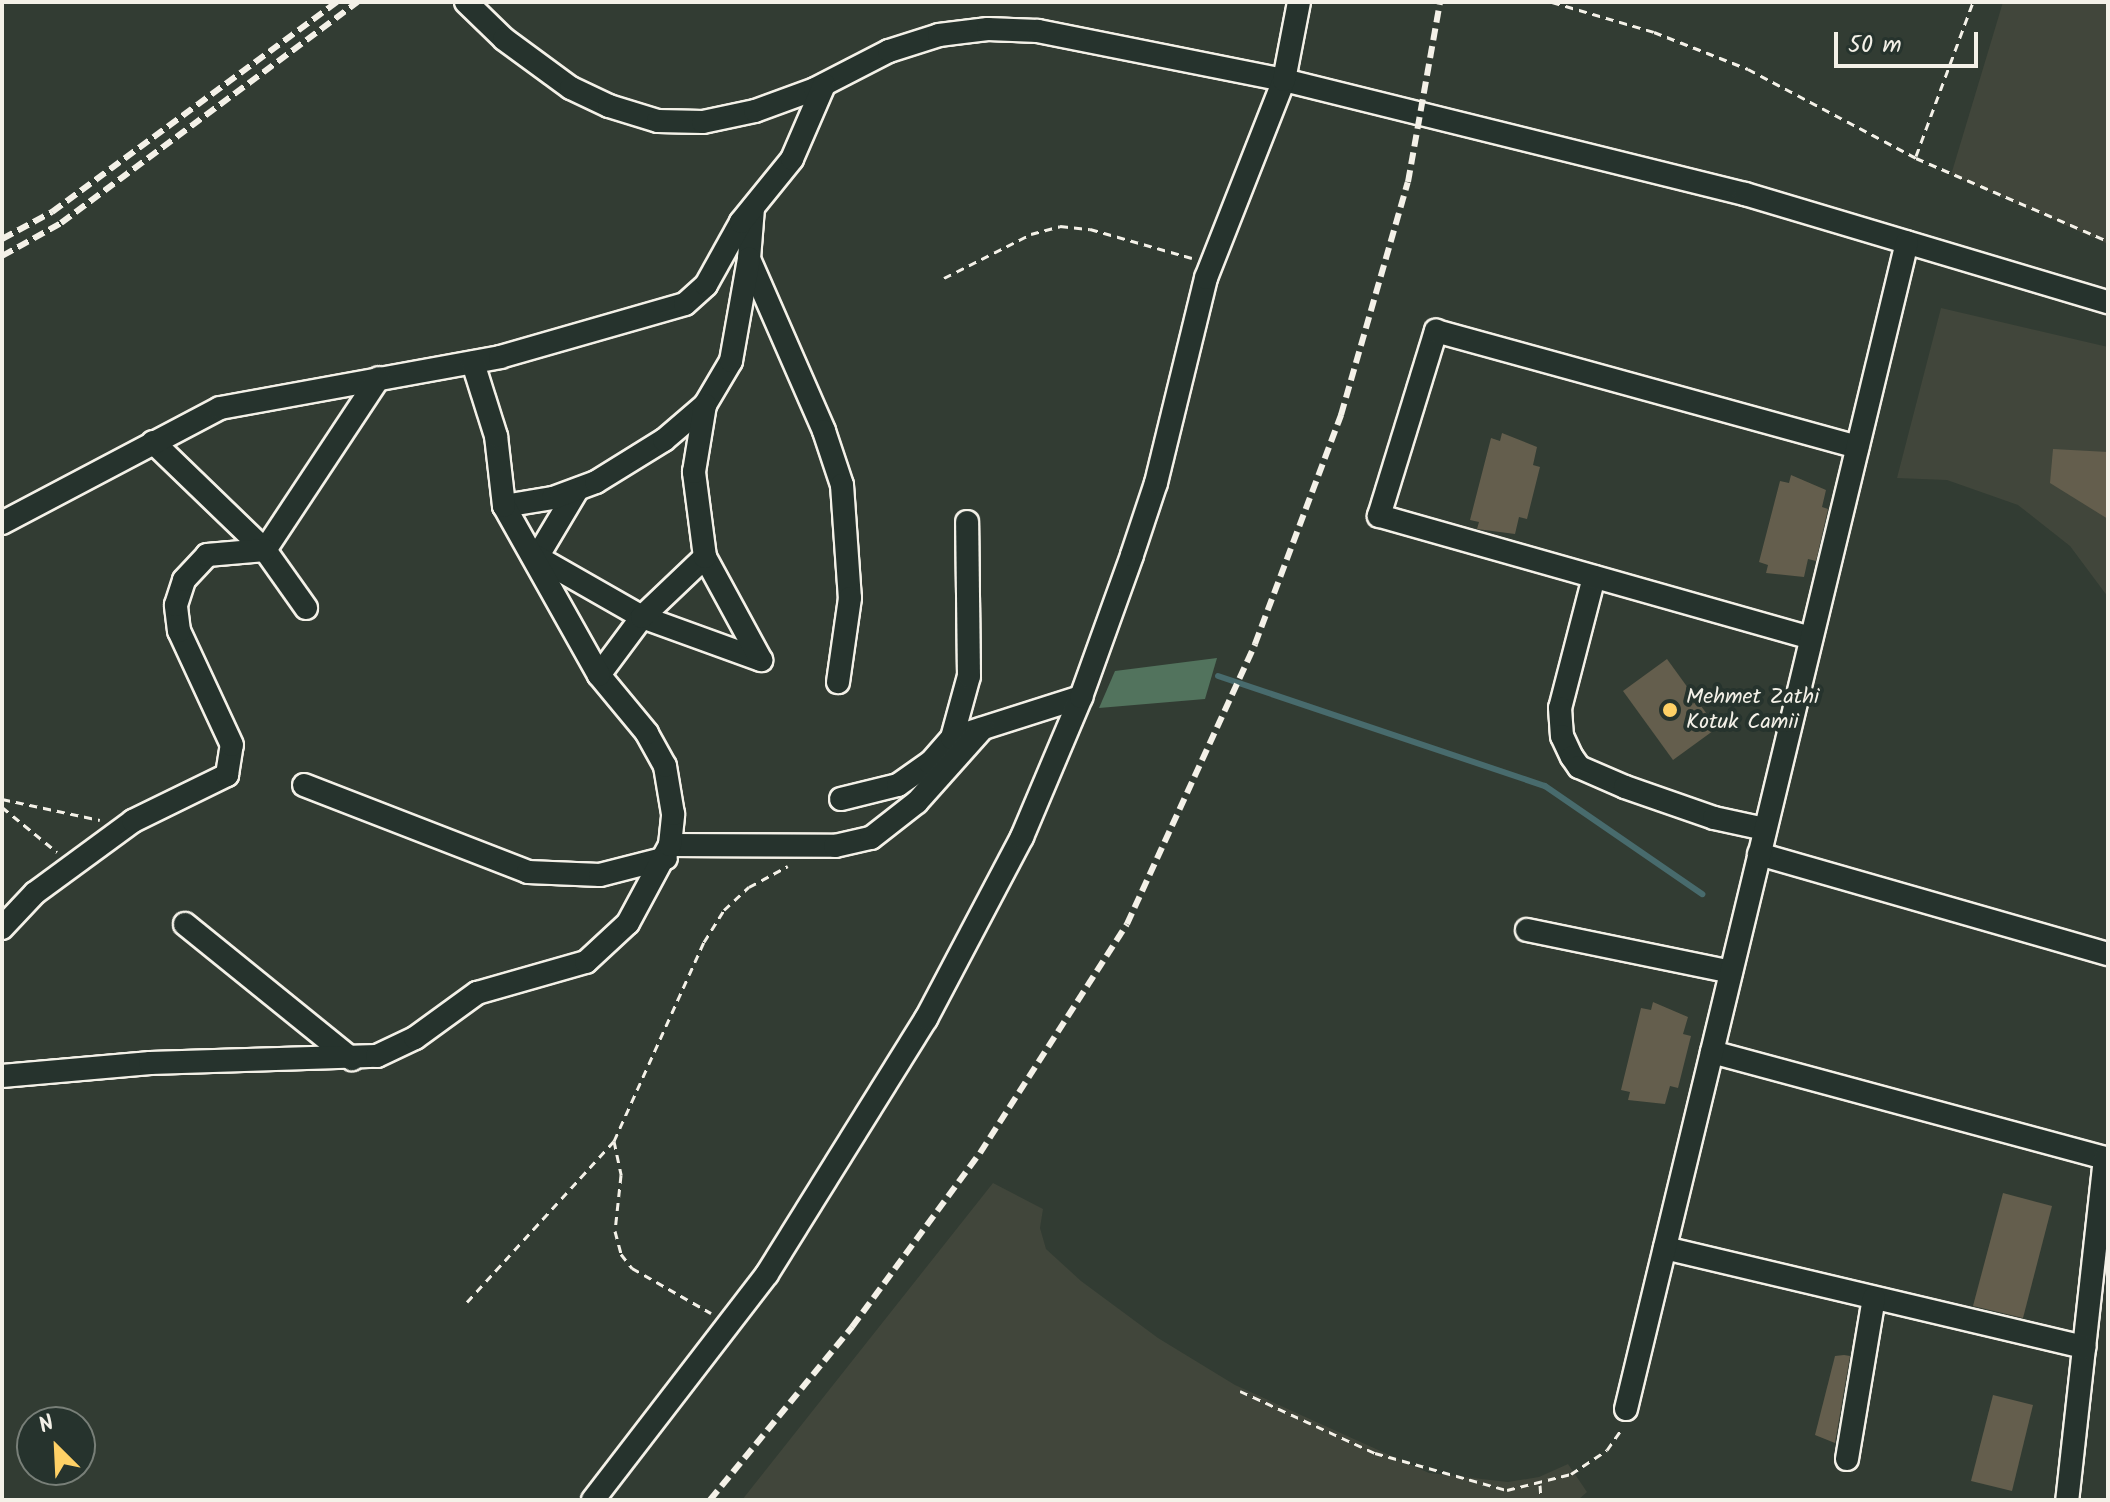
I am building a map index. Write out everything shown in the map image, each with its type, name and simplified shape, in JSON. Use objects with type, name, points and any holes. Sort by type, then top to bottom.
[{"type":"street","points":[[466,2],[504,39],[571,88],[646,118],[681,123],[725,118],[824,85],[914,42],[988,29],[1038,31],[1284,80],[1745,194],[2108,302]]},
{"type":"street","points":[[593,1500],[751,1297],[919,1030],[1022,837],[1081,697],[1156,483],[1212,264],[1284,80],[1299,2]]},
{"type":"street","points":[[2,523],[220,408],[473,363],[685,304],[706,285],[753,205],[792,159],[824,85]]},
{"type":"street","points":[[537,557],[642,617],[761,660],[705,557],[694,472],[705,405],[731,361],[749,259],[753,205]]},
{"type":"street","points":[[1626,1409],[1907,242]]},
{"type":"street","points":[[749,259],[842,485],[850,569],[838,682]]},
{"type":"street","points":[[1811,638],[1379,516],[1436,331],[1857,447]]},
{"type":"street","points":[[2,1076],[150,1063],[352,1059],[403,1046],[477,993],[574,967],[597,955],[628,923],[668,851],[673,814],[665,766],[647,733],[599,675],[537,557],[504,506],[496,436],[473,363]]},
{"type":"street","points":[[265,550],[379,378]]},
{"type":"street","points":[[504,506],[577,490],[633,461],[705,405]]},
{"type":"street","points":[[153,442],[265,550],[306,608]]},
{"type":"street","points":[[537,557],[577,490]]},
{"type":"street","points":[[841,799],[898,785],[930,763],[952,738],[969,676],[967,522]]},
{"type":"street","points":[[2,928],[35,893],[133,821],[221,782],[231,767],[232,745],[179,631],[176,605],[184,580],[199,560],[224,550],[265,550]]},
{"type":"street","points":[[599,675],[642,617],[705,557]]},
{"type":"street","points":[[1594,577],[1560,708],[1562,736],[1572,757],[1579,767],[1625,787],[1714,818],[1765,829]]},
{"type":"street","points":[[952,738],[1081,697]]},
{"type":"street","points":[[304,785],[528,872],[600,875],[668,851],[740,841],[835,846],[871,838],[917,802],[982,729]]},
{"type":"street","points":[[1759,854],[2108,954]]},
{"type":"street","points":[[185,924],[352,1059]]},
{"type":"street","points":[[1527,930],[1731,972]]},
{"type":"street","points":[[1712,1052],[2107,1152],[2067,1500]]},
{"type":"street","points":[[1665,1248],[2084,1347]]},
{"type":"street","points":[[1847,1459],[1874,1298]]},
{"type":"path","points":[[1552,2],[1567,4],[1748,69],[1916,158],[2108,241]]},
{"type":"path","points":[[1916,158],[1973,2]]},
{"type":"path","points":[[944,278],[1031,234],[1060,226],[1090,229],[1212,264]]},
{"type":"path","points":[[2,799],[66,816],[133,821]]},
{"type":"path","points":[[2,807],[73,865]]},
{"type":"path","points":[[467,1302],[614,1141],[713,925],[749,887],[795,863]]},
{"type":"path","points":[[614,1141],[621,1175],[615,1231],[621,1254],[632,1268],[715,1315]]},
{"type":"path","points":[[1240,1391],[1375,1453],[1507,1490],[1540,1485],[1571,1474],[1607,1450],[1620,1433],[1626,1409]]},
{"type":"path","points":[[1540,1485],[1541,1500]]},
{"type":"shaded area","points":[[2003,2],[2108,2],[2108,244],[1951,175]]},
{"type":"shaded area","points":[[1941,308],[2108,347],[2108,597],[2070,546],[2018,505],[1947,480],[1897,478]]},
{"type":"shaded area","points":[[993,1183],[1043,1209],[1040,1228],[1046,1249],[1081,1281],[1158,1338],[1235,1385],[1429,1473],[1508,1482],[1539,1477],[1568,1464],[1587,1492],[1578,1500],[742,1500]]},
{"type":"green space","points":[[1217,658],[1205,699],[1099,708],[1115,671]]},
{"type":"building","points":[[1502,433],[1537,447],[1533,465],[1540,467],[1527,519],[1519,517],[1515,534],[1477,529],[1479,522],[1470,520],[1491,438],[1500,441]]},
{"type":"building","points":[[2053,449],[2108,452],[2108,519],[2050,483]]},
{"type":"building","points":[[1791,475],[1826,490],[1822,507],[1828,509],[1816,561],[1808,559],[1804,577],[1766,573],[1768,565],[1759,562],[1780,481],[1789,483]]},
{"type":"building","name":"Mehmet Zathi Kotuk Camii","points":[[1667,659],[1717,728],[1673,760],[1623,691]]},
{"type":"building","points":[[1653,1002],[1688,1017],[1683,1034],[1691,1036],[1678,1088],[1670,1086],[1665,1104],[1628,1100],[1630,1092],[1621,1090],[1641,1008],[1651,1010]]},
{"type":"building","points":[[2003,1193],[2052,1206],[2023,1318],[1973,1306]]},
{"type":"building","points":[[1835,1356],[1850,1356],[1835,1443],[1815,1435]]},
{"type":"building","points":[[1993,1395],[2033,1405],[2012,1491],[1971,1481]]},
{"type":"waterway","points":[[1218,676],[1545,786],[1702,894]]},
{"type":"railway","points":[[2,239],[52,212],[337,2]]},
{"type":"railway","points":[[2,256],[61,223],[358,2]]},
{"type":"railway","points":[[710,1500],[852,1327],[980,1153],[1127,924],[1255,644],[1341,415],[1408,182],[1440,2]]},
{"type":"place","name":"Mehmet Zathi Kotuk Camii","points":[[1670,710]]}]
